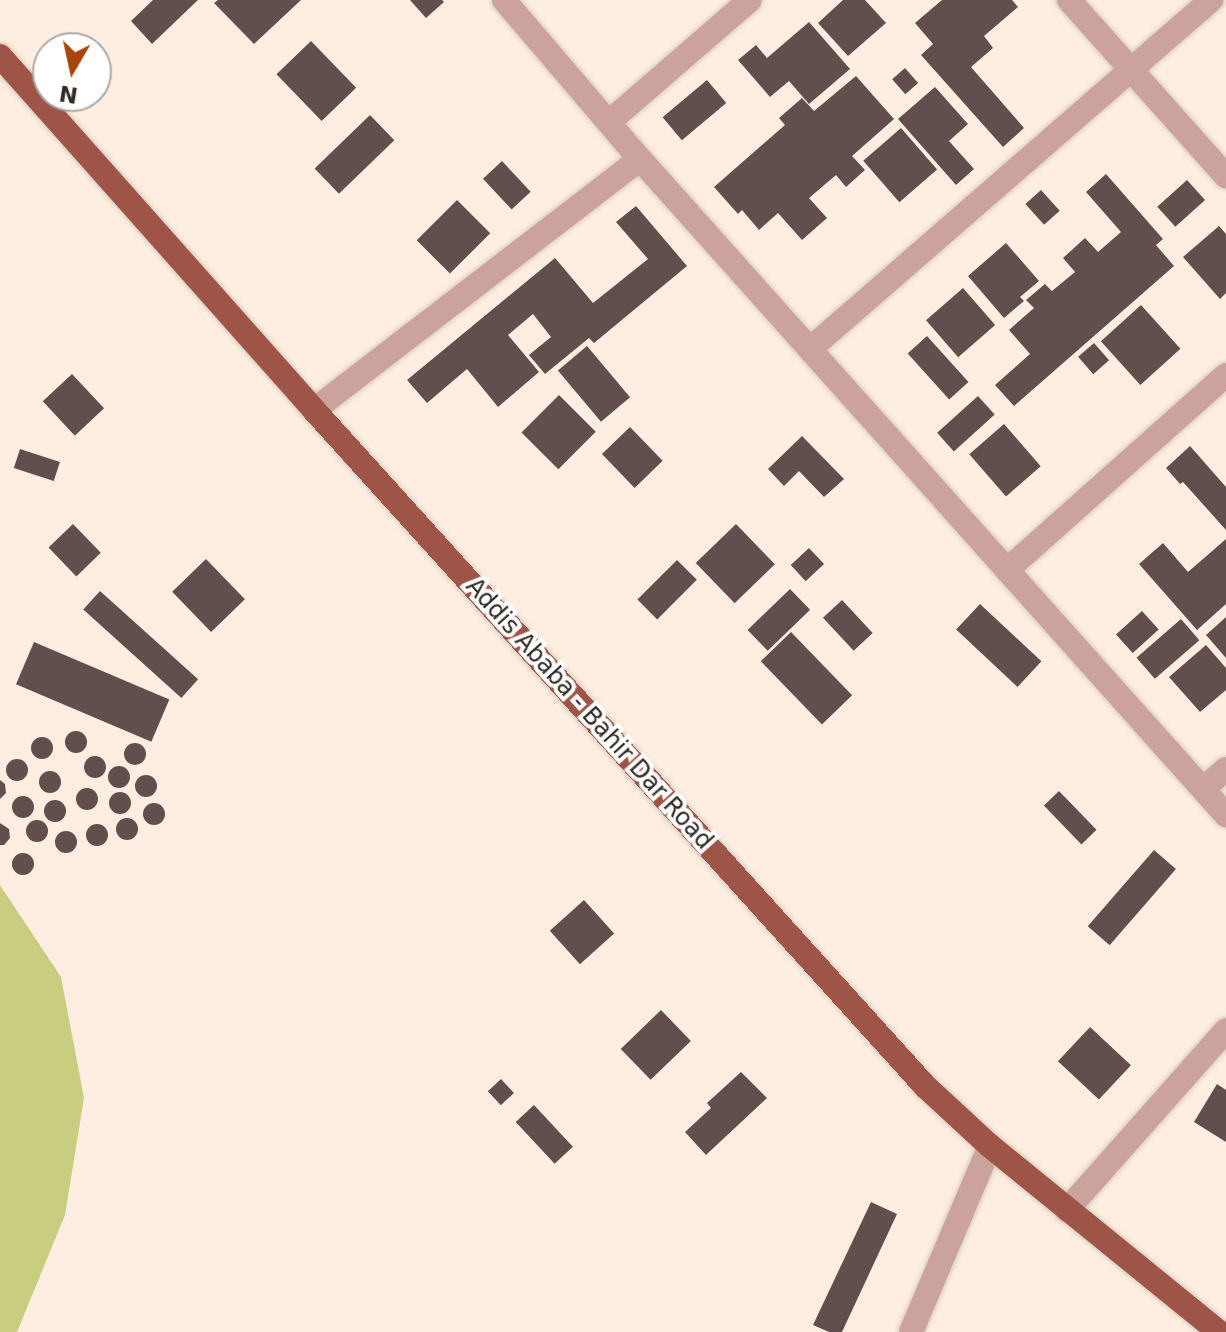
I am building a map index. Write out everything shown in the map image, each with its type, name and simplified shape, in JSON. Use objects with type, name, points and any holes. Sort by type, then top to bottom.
[{"type":"highway","name":"Addis Ababa - Bahir Dar Road","points":[[0,56],[314,410],[925,1086],[990,1146],[1219,1332]]},
{"type":"street","points":[[504,0],[640,159],[1226,815]]},
{"type":"street","points":[[609,122],[750,0]]},
{"type":"street","points":[[1069,0],[1226,176]]},
{"type":"street","points":[[810,349],[1211,0]]},
{"type":"street","points":[[314,410],[640,159]]},
{"type":"street","points":[[1007,570],[1226,375]]},
{"type":"street","points":[[1203,789],[1226,769]]},
{"type":"street","points":[[1067,1210],[1226,1030]]},
{"type":"street","points":[[911,1332],[990,1146]]},
{"type":"green space","points":[[0,885],[61,977],[84,1098],[65,1215],[17,1332],[0,1332]]},
{"type":"building","points":[[153,0],[198,0],[152,44],[131,21]]},
{"type":"building","points":[[218,0],[301,0],[254,44],[214,3]]},
{"type":"building","points":[[410,0],[442,0],[444,2],[426,18]]},
{"type":"building","points":[[843,0],[865,0],[886,23],[848,56],[818,23]]},
{"type":"building","points":[[942,0],[1012,0],[1018,7],[984,36],[993,48],[971,67],[1024,128],[1003,147],[921,55],[933,44],[915,23]]},
{"type":"building","points":[[809,22],[850,69],[809,104],[789,81],[770,97],[738,60],[756,45],[767,58]]},
{"type":"building","points":[[311,41],[356,88],[322,121],[276,74]]},
{"type":"building","points":[[905,68],[918,83],[905,94],[892,79]]},
{"type":"building","points":[[856,76],[894,119],[852,156],[865,170],[846,187],[836,175],[809,198],[827,218],[802,240],[778,213],[759,230],[742,210],[738,214],[714,187],[785,125],[779,118],[802,98],[814,111]]},
{"type":"building","points":[[707,80],[726,103],[682,140],[663,117]]},
{"type":"building","points":[[935,87],[968,124],[949,141],[974,169],[956,185],[898,119]]},
{"type":"building","points":[[370,115],[394,140],[339,194],[315,168]]},
{"type":"building","points":[[901,128],[937,170],[899,202],[863,161]]},
{"type":"building","points":[[502,161],[531,192],[512,209],[483,179]]},
{"type":"building","points":[[1106,174],[1163,239],[1156,245],[1174,266],[1014,406],[995,385],[1030,354],[1009,330],[1034,308],[1026,300],[1045,284],[1052,291],[1075,272],[1063,258],[1085,238],[1098,252],[1121,232],[1086,192]]},
{"type":"building","points":[[1187,180],[1205,200],[1175,227],[1157,207]]},
{"type":"building","points":[[1041,190],[1060,211],[1044,225],[1025,204]]},
{"type":"building","points":[[457,200],[490,233],[450,274],[417,240]]},
{"type":"building","points":[[636,206],[687,266],[594,343],[589,338],[545,374],[529,355],[551,337],[533,314],[508,335],[539,372],[498,407],[467,369],[427,403],[407,380],[555,258],[593,303],[648,259],[616,222]]},
{"type":"building","points":[[1219,226],[1226,234],[1226,293],[1220,299],[1183,257]]},
{"type":"building","points":[[1006,243],[1039,281],[1020,297],[1024,301],[1004,318],[968,276]]},
{"type":"building","points":[[963,288],[995,325],[958,357],[926,320]]},
{"type":"building","points":[[1141,305],[1180,349],[1140,385],[1101,341]]},
{"type":"building","points":[[927,336],[968,382],[949,399],[908,353]]},
{"type":"building","points":[[1094,343],[1109,360],[1093,374],[1078,357]]},
{"type":"building","points":[[587,346],[630,397],[601,422],[558,370]]},
{"type":"building","points":[[72,374],[104,408],[75,436],[43,401]]},
{"type":"building","points":[[559,395],[596,432],[558,469],[522,432]]},
{"type":"building","points":[[978,396],[995,415],[954,451],[937,433]]},
{"type":"building","points":[[1004,424],[1041,466],[1006,496],[969,454]]},
{"type":"building","points":[[630,427],[663,461],[635,488],[602,454]]},
{"type":"building","points":[[802,436],[844,479],[824,497],[799,471],[784,486],[768,469]]},
{"type":"building","points":[[1190,446],[1226,487],[1226,530],[1183,482],[1180,484],[1166,468]]},
{"type":"building","points":[[20,449],[60,462],[54,481],[14,468]]},
{"type":"building","points":[[73,524],[101,553],[76,576],[49,548]]},
{"type":"building","points":[[736,524],[775,564],[735,603],[696,563]]},
{"type":"building","points":[[1226,539],[1226,604],[1197,630],[1139,564],[1163,543],[1188,572]]},
{"type":"building","points":[[809,548],[824,564],[806,581],[791,565]]},
{"type":"building","points":[[206,559],[245,599],[211,632],[172,592]]},
{"type":"building","points":[[677,560],[697,580],[657,619],[637,600]]},
{"type":"building","points":[[790,589],[810,610],[768,651],[748,630]]},
{"type":"building","points":[[100,591],[198,679],[181,698],[83,610]]},
{"type":"building","points":[[842,600],[873,633],[854,651],[823,618]]},
{"type":"building","points":[[980,604],[1041,661],[1018,687],[956,630]]},
{"type":"building","points":[[1142,611],[1159,630],[1133,653],[1116,634]]},
{"type":"building","points":[[1226,617],[1226,658],[1206,635]]},
{"type":"building","points":[[1181,619],[1199,640],[1155,679],[1136,658]]},
{"type":"building","points":[[791,632],[852,695],[822,724],[761,661]]},
{"type":"building","points":[[34,642],[169,699],[151,742],[16,684]]},
{"type":"building","points":[[1206,645],[1226,668],[1226,690],[1200,712],[1169,677]]},
{"type":"building","points":[[76,731],[84,734],[87,742],[84,750],[76,753],[68,750],[65,742],[68,734]]},
{"type":"building","points":[[42,737],[50,740],[53,748],[50,756],[42,759],[34,756],[31,748],[34,740]]},
{"type":"building","points":[[135,743],[143,746],[146,754],[143,762],[135,765],[127,762],[124,754],[127,746]]},
{"type":"building","points":[[95,756],[103,759],[106,767],[103,775],[95,778],[87,775],[84,767],[87,759]]},
{"type":"building","points":[[17,759],[25,762],[28,770],[25,778],[17,781],[9,778],[6,770],[9,762]]},
{"type":"building","points":[[119,766],[127,769],[130,777],[127,785],[119,788],[111,785],[108,777],[111,769]]},
{"type":"building","points":[[50,771],[58,774],[61,782],[58,790],[50,793],[42,790],[39,782],[42,774]]},
{"type":"building","points":[[146,775],[154,778],[157,786],[154,794],[146,797],[138,794],[135,786],[138,778]]},
{"type":"building","points":[[0,780],[5,784],[6,793],[0,799]]},
{"type":"building","points":[[87,788],[95,791],[98,799],[95,807],[87,810],[79,807],[76,799],[79,791]]},
{"type":"building","points":[[1059,791],[1097,830],[1081,844],[1044,806]]},
{"type":"building","points":[[120,792],[128,795],[131,803],[128,811],[120,814],[112,811],[109,803],[112,795]]},
{"type":"building","points":[[23,796],[31,799],[34,807],[31,815],[23,818],[15,815],[12,807],[15,799]]},
{"type":"building","points":[[55,800],[63,803],[66,811],[63,819],[55,822],[47,819],[44,811],[47,803]]},
{"type":"building","points":[[154,803],[162,806],[165,814],[162,822],[154,825],[146,822],[143,814],[146,806]]},
{"type":"building","points":[[127,818],[135,821],[138,829],[135,837],[127,840],[119,837],[116,829],[119,821]]},
{"type":"building","points":[[37,820],[45,823],[48,831],[45,839],[37,842],[29,839],[26,831],[29,823]]},
{"type":"building","points":[[0,823],[9,829],[10,838],[4,845],[0,845]]},
{"type":"building","points":[[97,824],[105,827],[108,835],[105,843],[97,846],[89,843],[86,835],[89,827]]},
{"type":"building","points":[[66,831],[74,834],[77,842],[74,850],[66,853],[58,850],[55,842],[58,834]]},
{"type":"building","points":[[1154,850],[1176,869],[1110,945],[1088,926]]},
{"type":"building","points":[[23,853],[31,856],[34,864],[31,872],[23,875],[15,872],[12,864],[15,856]]},
{"type":"building","points":[[584,900],[614,933],[580,964],[550,931]]},
{"type":"building","points":[[661,1010],[691,1041],[651,1080],[621,1049]]},
{"type":"building","points":[[1090,1027],[1131,1065],[1099,1100],[1058,1061]]},
{"type":"building","points":[[741,1072],[767,1098],[706,1155],[685,1132],[711,1108],[707,1103]]},
{"type":"building","points":[[501,1079],[514,1093],[501,1105],[488,1091]]},
{"type":"building","points":[[1217,1084],[1226,1090],[1226,1142],[1194,1122]]},
{"type":"building","points":[[534,1105],[573,1147],[555,1164],[516,1122]]},
{"type":"building","points":[[871,1202],[897,1214],[842,1332],[829,1332],[813,1325]]}]
